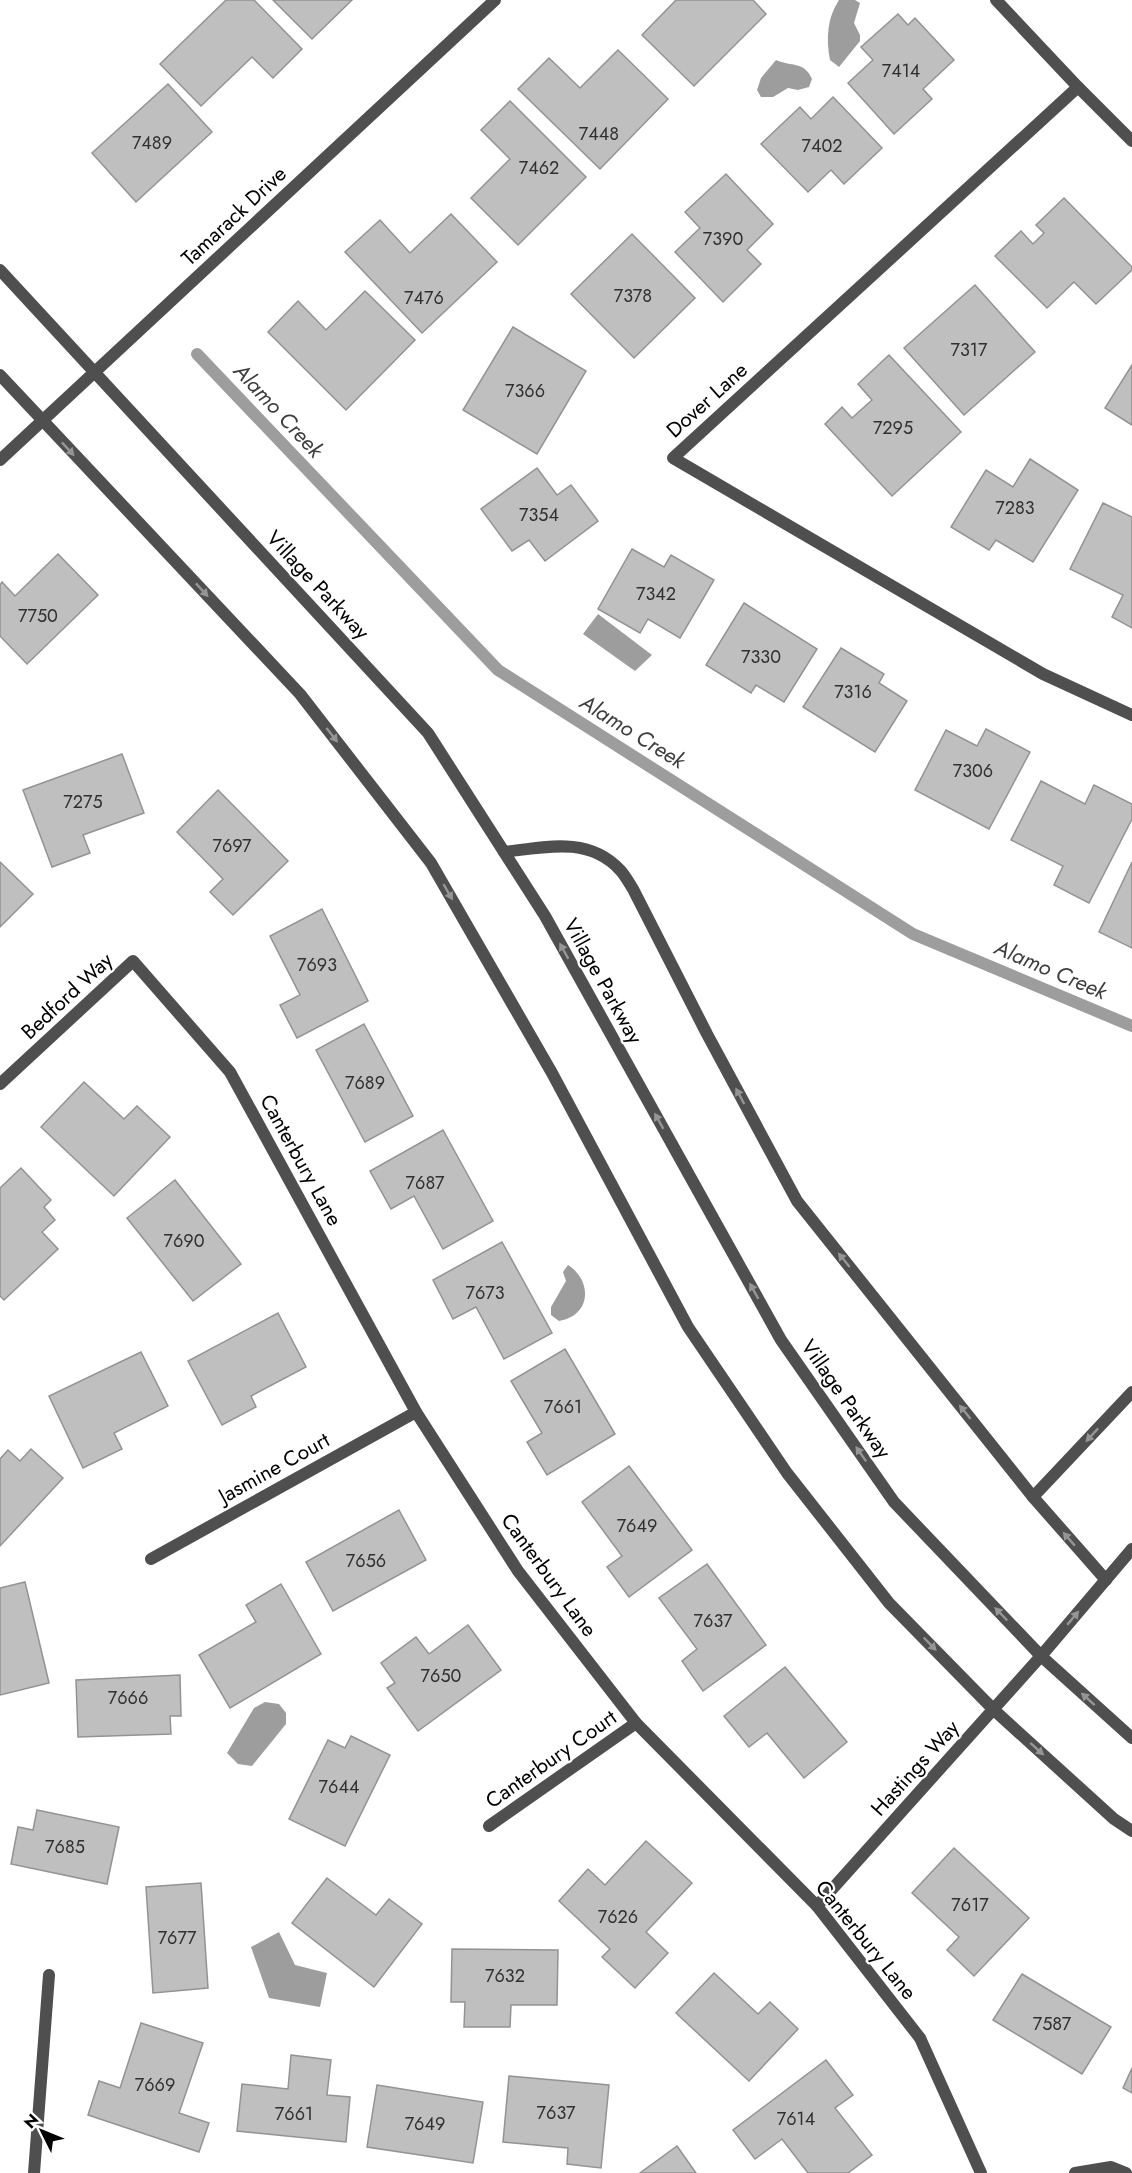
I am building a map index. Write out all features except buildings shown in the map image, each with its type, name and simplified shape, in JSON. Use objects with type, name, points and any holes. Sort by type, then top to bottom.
[{"type":"street","name":"Tamarack Drive","points":[[0,460],[495,0]]},
{"type":"street","points":[[996,0],[1132,141]]},
{"type":"street","name":"Dover Lane","points":[[1078,87],[673,458],[1043,674],[1132,715]]},
{"type":"street","name":"Village Parkway","points":[[0,270],[428,733],[545,916],[781,1340],[894,1502],[1041,1656],[1132,1738]]},
{"type":"street","points":[[0,375],[300,694],[431,863],[552,1073],[688,1327],[787,1473],[889,1603],[994,1710],[1114,1819],[1132,1831]]},
{"type":"street","points":[[504,852],[556,845],[580,847],[602,855],[620,870],[633,889],[796,1201],[1034,1497],[1106,1580]]},
{"type":"street","name":"Bedford Way","points":[[0,1084],[133,961]]},
{"type":"street","name":"Canterbury Lane","points":[[133,961],[230,1072],[416,1412],[518,1571],[636,1723],[818,1906],[920,2038],[981,2173]]},
{"type":"street","points":[[1034,1497],[1132,1392]]},
{"type":"street","name":"Jasmine Court","points":[[151,1559],[416,1412]]},
{"type":"street","name":"Hastings Way","points":[[818,1906],[994,1710],[1132,1549]]},
{"type":"street","name":"Canterbury Court","points":[[489,1826],[636,1723]]},
{"type":"street","points":[[33,2173],[49,1975]]},
{"type":"street","points":[[1075,2173],[1111,2167],[1126,2173]]},
{"type":"shaded area","points":[[839,0],[855,0],[860,3],[854,23],[860,35],[860,41],[839,67],[830,60],[828,37],[832,14]]},
{"type":"shaded area","points":[[776,60],[805,69],[812,79],[809,87],[798,90],[788,88],[773,97],[761,97],[757,90],[761,78]]},
{"type":"shaded area","points":[[598,614],[652,655],[635,671],[583,634]]},
{"type":"shaded area","points":[[568,1265],[582,1280],[585,1297],[583,1305],[577,1312],[570,1318],[559,1321],[551,1315],[551,1307],[566,1281],[563,1272]]},
{"type":"shaded area","points":[[265,1702],[279,1704],[286,1713],[286,1724],[252,1766],[238,1764],[227,1753],[254,1708]]},
{"type":"shaded area","points":[[279,1932],[295,1965],[327,1973],[320,2007],[269,1998],[251,1947]]},
{"type":"waterway","name":"Alamo Creek","points":[[197,354],[498,670],[913,934],[1132,1026]]}]
